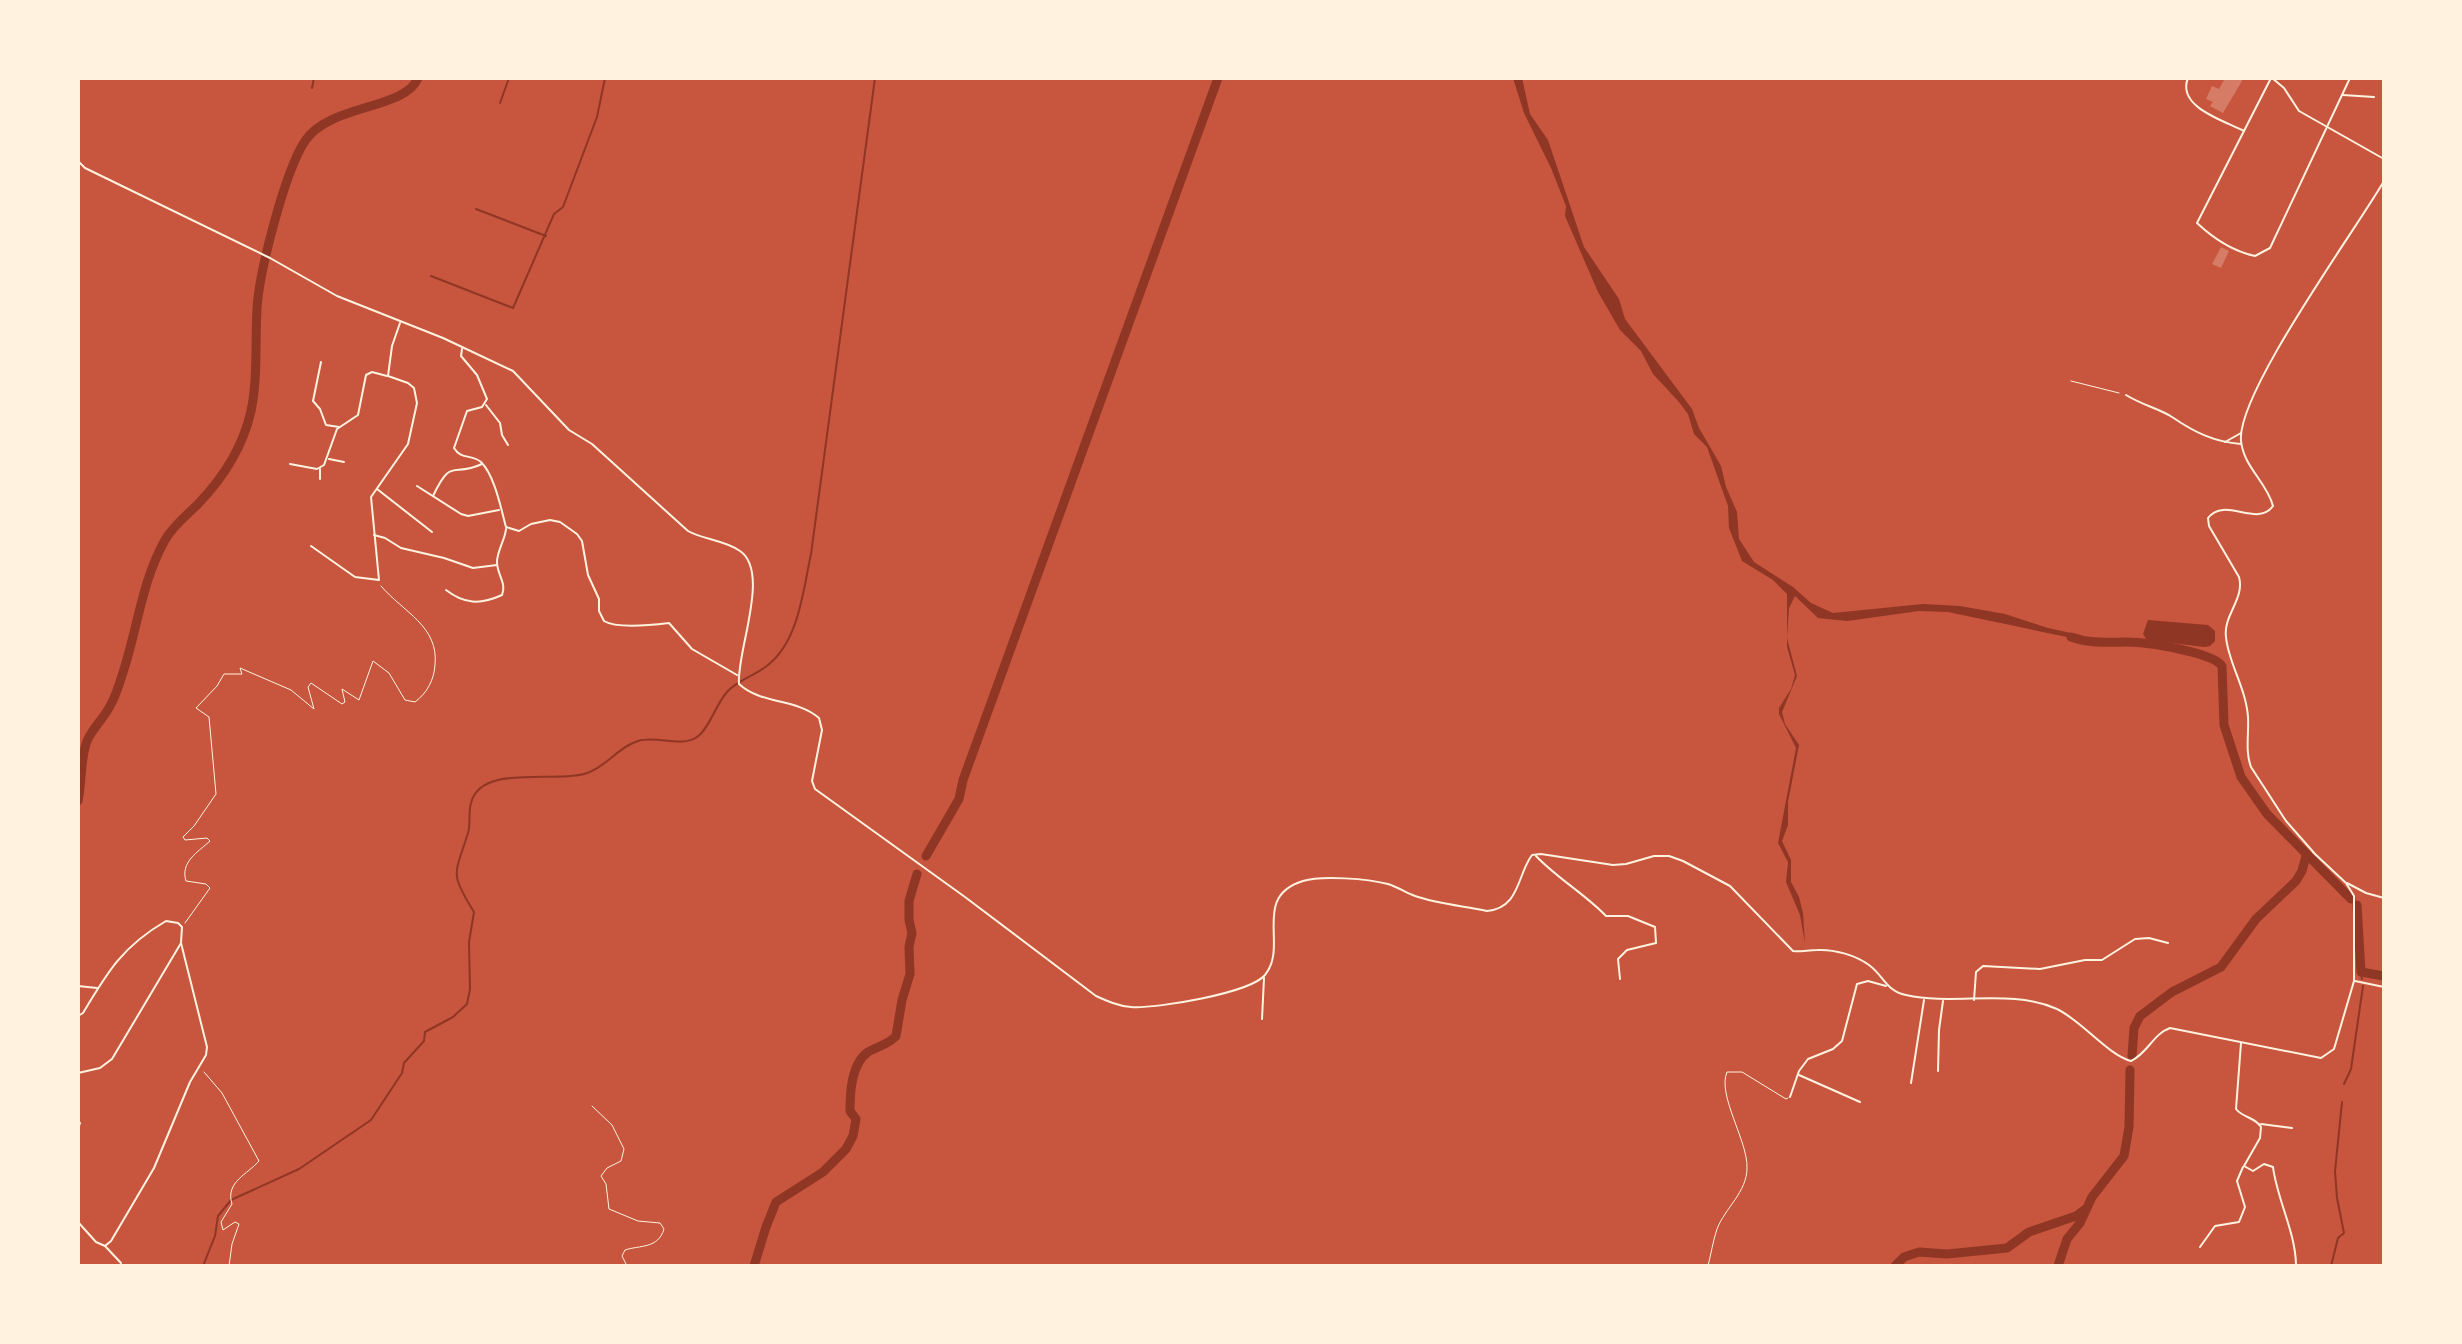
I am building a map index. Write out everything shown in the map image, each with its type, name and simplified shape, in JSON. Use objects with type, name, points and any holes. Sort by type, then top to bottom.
[{"type":"street","points":[[2188,78],[2185,89],[2193,104],[2244,131]]},
{"type":"street","points":[[2350,78],[2326,127],[2270,248],[2255,256],[2244,253],[2213,238],[2197,223],[2271,78],[2288,94],[2299,111],[2326,127],[2384,159]]},
{"type":"street","points":[[2342,95],[2374,97]]},
{"type":"street","points":[[78,161],[85,168],[270,258],[337,296],[505,366],[520,376],[569,430],[592,444],[688,531],[735,547],[746,555],[753,588],[739,684],[749,693],[802,708],[819,718],[822,730],[812,781],[815,789],[1096,996],[1131,1007],[1171,1005],[1252,984],[1264,977]]},
{"type":"street","points":[[1790,1097],[1798,1073],[1808,1059],[1833,1049],[1842,1041],[1857,984],[1868,981],[1900,994],[1924,999],[2018,999],[2056,1009],[2080,1023],[2121,1058],[2128,1060],[2142,1055],[2158,1034],[2170,1028],[2310,1057],[2321,1058],[2334,1049],[2354,981],[2355,900],[2346,883],[2309,848],[2275,806],[2248,759],[2248,715],[2243,688],[2226,639],[2226,623],[2241,585],[2209,526],[2208,518],[2211,513],[2222,510],[2260,515],[2269,512],[2273,506],[2247,462],[2241,444],[2246,410],[2267,370],[2384,181]]},
{"type":"street","points":[[388,376],[392,346],[400,323]]},
{"type":"street","points":[[462,348],[461,356],[477,375],[485,393],[485,405],[500,423],[508,445]]},
{"type":"street","points":[[321,362],[313,401],[326,425],[340,427]]},
{"type":"street","points":[[311,546],[355,577],[379,580],[371,497],[408,444],[417,403],[414,388],[388,376],[372,372],[366,375],[358,415],[335,432],[328,459],[320,468],[320,479]]},
{"type":"street","points":[[2126,395],[2211,439],[2241,444]]},
{"type":"street","points":[[446,590],[464,602],[473,603],[499,597],[504,588],[497,565],[506,527],[500,500],[482,464],[476,459],[462,457],[454,448],[467,411],[485,405]]},
{"type":"street","points":[[2224,442],[2241,433]]},
{"type":"street","points":[[328,459],[344,462]]},
{"type":"street","points":[[290,464],[320,468]]},
{"type":"street","points":[[432,497],[448,471],[482,464]]},
{"type":"street","points":[[417,486],[468,516],[501,509]]},
{"type":"street","points":[[376,488],[432,532]]},
{"type":"street","points":[[506,527],[519,531],[531,524],[550,520],[569,528],[582,541],[588,575],[599,599],[599,611],[604,621],[614,625],[625,623],[649,627],[669,623],[692,649],[739,675]]},
{"type":"street","points":[[373,535],[401,548],[473,568],[497,565]]},
{"type":"street","points":[[1535,854],[1557,877],[1595,902],[1606,916],[1628,916],[1655,927],[1656,943],[1627,950],[1618,959],[1620,979]]},
{"type":"street","points":[[1262,1019],[1264,977],[1274,958],[1272,914],[1289,886],[1320,878],[1386,884],[1414,896],[1495,911],[1516,893],[1529,858],[1535,854],[1613,865],[1654,856],[1669,856],[1683,861],[1730,886],[1786,947],[1793,951],[1820,950],[1855,958],[1868,964],[1886,986]]},
{"type":"street","points":[[2346,883],[2384,898]]},
{"type":"street","points":[[78,1016],[125,951],[142,934],[166,921],[173,921],[182,927],[181,943],[207,1047],[154,1168],[114,1237],[105,1246]]},
{"type":"street","points":[[1974,1000],[1976,972],[1983,966],[2040,969],[2085,960],[2102,960],[2135,939],[2149,938],[2168,943]]},
{"type":"street","points":[[78,1073],[100,1068],[112,1059],[181,943]]},
{"type":"street","points":[[2354,981],[2384,987]]},
{"type":"street","points":[[78,986],[98,988]]},
{"type":"street","points":[[1911,1083],[1924,999]]},
{"type":"street","points":[[1938,1071],[1943,1000]]},
{"type":"street","points":[[2241,1042],[2236,1109],[2242,1116],[2260,1124],[2292,1128]]},
{"type":"street","points":[[1798,1073],[1860,1102]]},
{"type":"street","points":[[78,1121],[78,1129]]},
{"type":"street","points":[[2200,1247],[2215,1226],[2239,1222],[2245,1207],[2237,1181],[2260,1138],[2260,1124]]},
{"type":"street","points":[[2244,1166],[2253,1171],[2264,1164],[2273,1167],[2296,1264]]},
{"type":"street","points":[[78,1222],[121,1263]]},
{"type":"lane","points":[[1708,1266],[1717,1230],[1747,1179],[1747,1161],[1727,1095],[1725,1076],[1734,1070],[1742,1072],[1786,1099],[1790,1097]]},
{"type":"lane","points":[[592,1106],[612,1125],[624,1149],[621,1161],[607,1168],[601,1176],[606,1184],[609,1209],[638,1221],[660,1223],[664,1229],[661,1237],[643,1248],[625,1250],[622,1256],[627,1266]]},
{"type":"path","points":[[2071,381],[2126,395]]},
{"type":"path","points":[[182,927],[210,888],[203,883],[186,881],[184,875],[186,866],[210,841],[207,838],[185,840],[183,837],[208,807],[216,789],[209,717],[196,708],[224,674],[242,674],[240,668],[291,690],[314,709],[308,687],[311,683],[342,704],[345,702],[342,689],[359,700],[373,661],[389,673],[405,700],[415,702],[434,677],[436,654],[427,629],[383,589],[379,580]]},
{"type":"path","points":[[200,1066],[222,1093],[259,1161],[232,1187],[229,1196],[232,1204],[221,1222],[223,1230],[235,1222],[239,1224],[229,1266]]},
{"type":"shaded area","points":[[1513,78],[1522,78],[1530,114],[1548,140],[1584,247],[1619,299],[1625,319],[1692,409],[1721,466],[1737,512],[1739,539],[1754,562],[1793,587],[1811,603],[1833,613],[1923,604],[1960,606],[2005,614],[2071,633],[2081,640],[1948,612],[1919,611],[1847,621],[1818,618],[1795,596],[1789,608],[1787,638],[1787,594],[1773,580],[1742,561],[1729,528],[1728,506],[1707,447],[1694,434],[1688,414],[1653,374],[1641,351],[1620,330],[1598,292],[1565,216],[1566,206],[1551,168],[1524,113]]},
{"type":"shaded area","points":[[2148,620],[2208,625],[2215,631],[2215,641],[2204,647],[2147,640],[2143,634]]},
{"type":"shaded area","points":[[1787,638],[1797,676],[1782,712],[1785,724],[1799,745],[1788,802],[1788,825],[1782,841],[1791,860],[1791,882],[1803,913],[1805,943],[1800,915],[1786,882],[1788,862],[1778,843],[1796,748],[1779,714],[1795,675]]},
{"type":"building","points":[[2225,78],[2241,78],[2242,81],[2223,113],[2210,106],[2213,102],[2206,99],[2212,86],[2219,89]]},
{"type":"building","points":[[2221,247],[2229,251],[2221,268],[2212,264]]},
{"type":"waterway","points":[[312,88],[314,78]]},
{"type":"waterway","points":[[78,801],[87,741],[117,691],[157,555],[172,530],[224,473],[247,424],[255,386],[259,292],[274,222],[297,155],[316,129],[348,113],[398,96],[418,78]]},
{"type":"waterway","points":[[500,103],[509,78]]},
{"type":"waterway","points":[[431,276],[513,308],[554,214],[563,207],[597,117],[605,78]]},
{"type":"waterway","points":[[203,1266],[215,1236],[218,1216],[231,1200],[299,1169],[371,1120],[402,1073],[404,1063],[424,1041],[425,1032],[453,1017],[467,1004],[470,989],[469,942],[474,912],[461,889],[457,873],[469,829],[471,803],[478,791],[489,783],[504,779],[587,773],[638,741],[691,740],[705,728],[727,692],[768,665],[787,642],[798,614],[811,554],[875,78]]},
{"type":"waterway","points":[[926,856],[959,799],[963,780],[1218,78]]},
{"type":"waterway","points":[[476,209],[546,236]]},
{"type":"waterway","points":[[2071,637],[2092,642],[2136,642],[2178,649],[2206,656],[2222,666],[2224,725],[2241,777],[2267,814],[2351,899]]},
{"type":"waterway","points":[[2132,1056],[2134,1028],[2140,1016],[2172,992],[2221,967],[2256,919],[2296,881],[2306,856]]},
{"type":"waterway","points":[[754,1266],[776,1202],[823,1172],[846,1149],[853,1136],[856,1119],[850,1111],[850,1096],[862,1057],[896,1036],[910,974],[912,933],[909,901],[917,874]]},
{"type":"waterway","points":[[2357,905],[2361,972],[2384,976]]},
{"type":"waterway","points":[[2361,972],[2362,979]]},
{"type":"waterway","points":[[2344,1084],[2351,1069],[2363,986]]},
{"type":"waterway","points":[[2058,1266],[2067,1239],[2080,1223],[2092,1197],[2124,1156],[2129,1127],[2130,1070]]},
{"type":"waterway","points":[[2331,1266],[2338,1238],[2344,1233],[2335,1171],[2342,1102]]},
{"type":"waterway","points":[[1895,1266],[1904,1257],[1919,1252],[1947,1254],[2007,1248],[2029,1232],[2076,1216],[2084,1210]]}]
